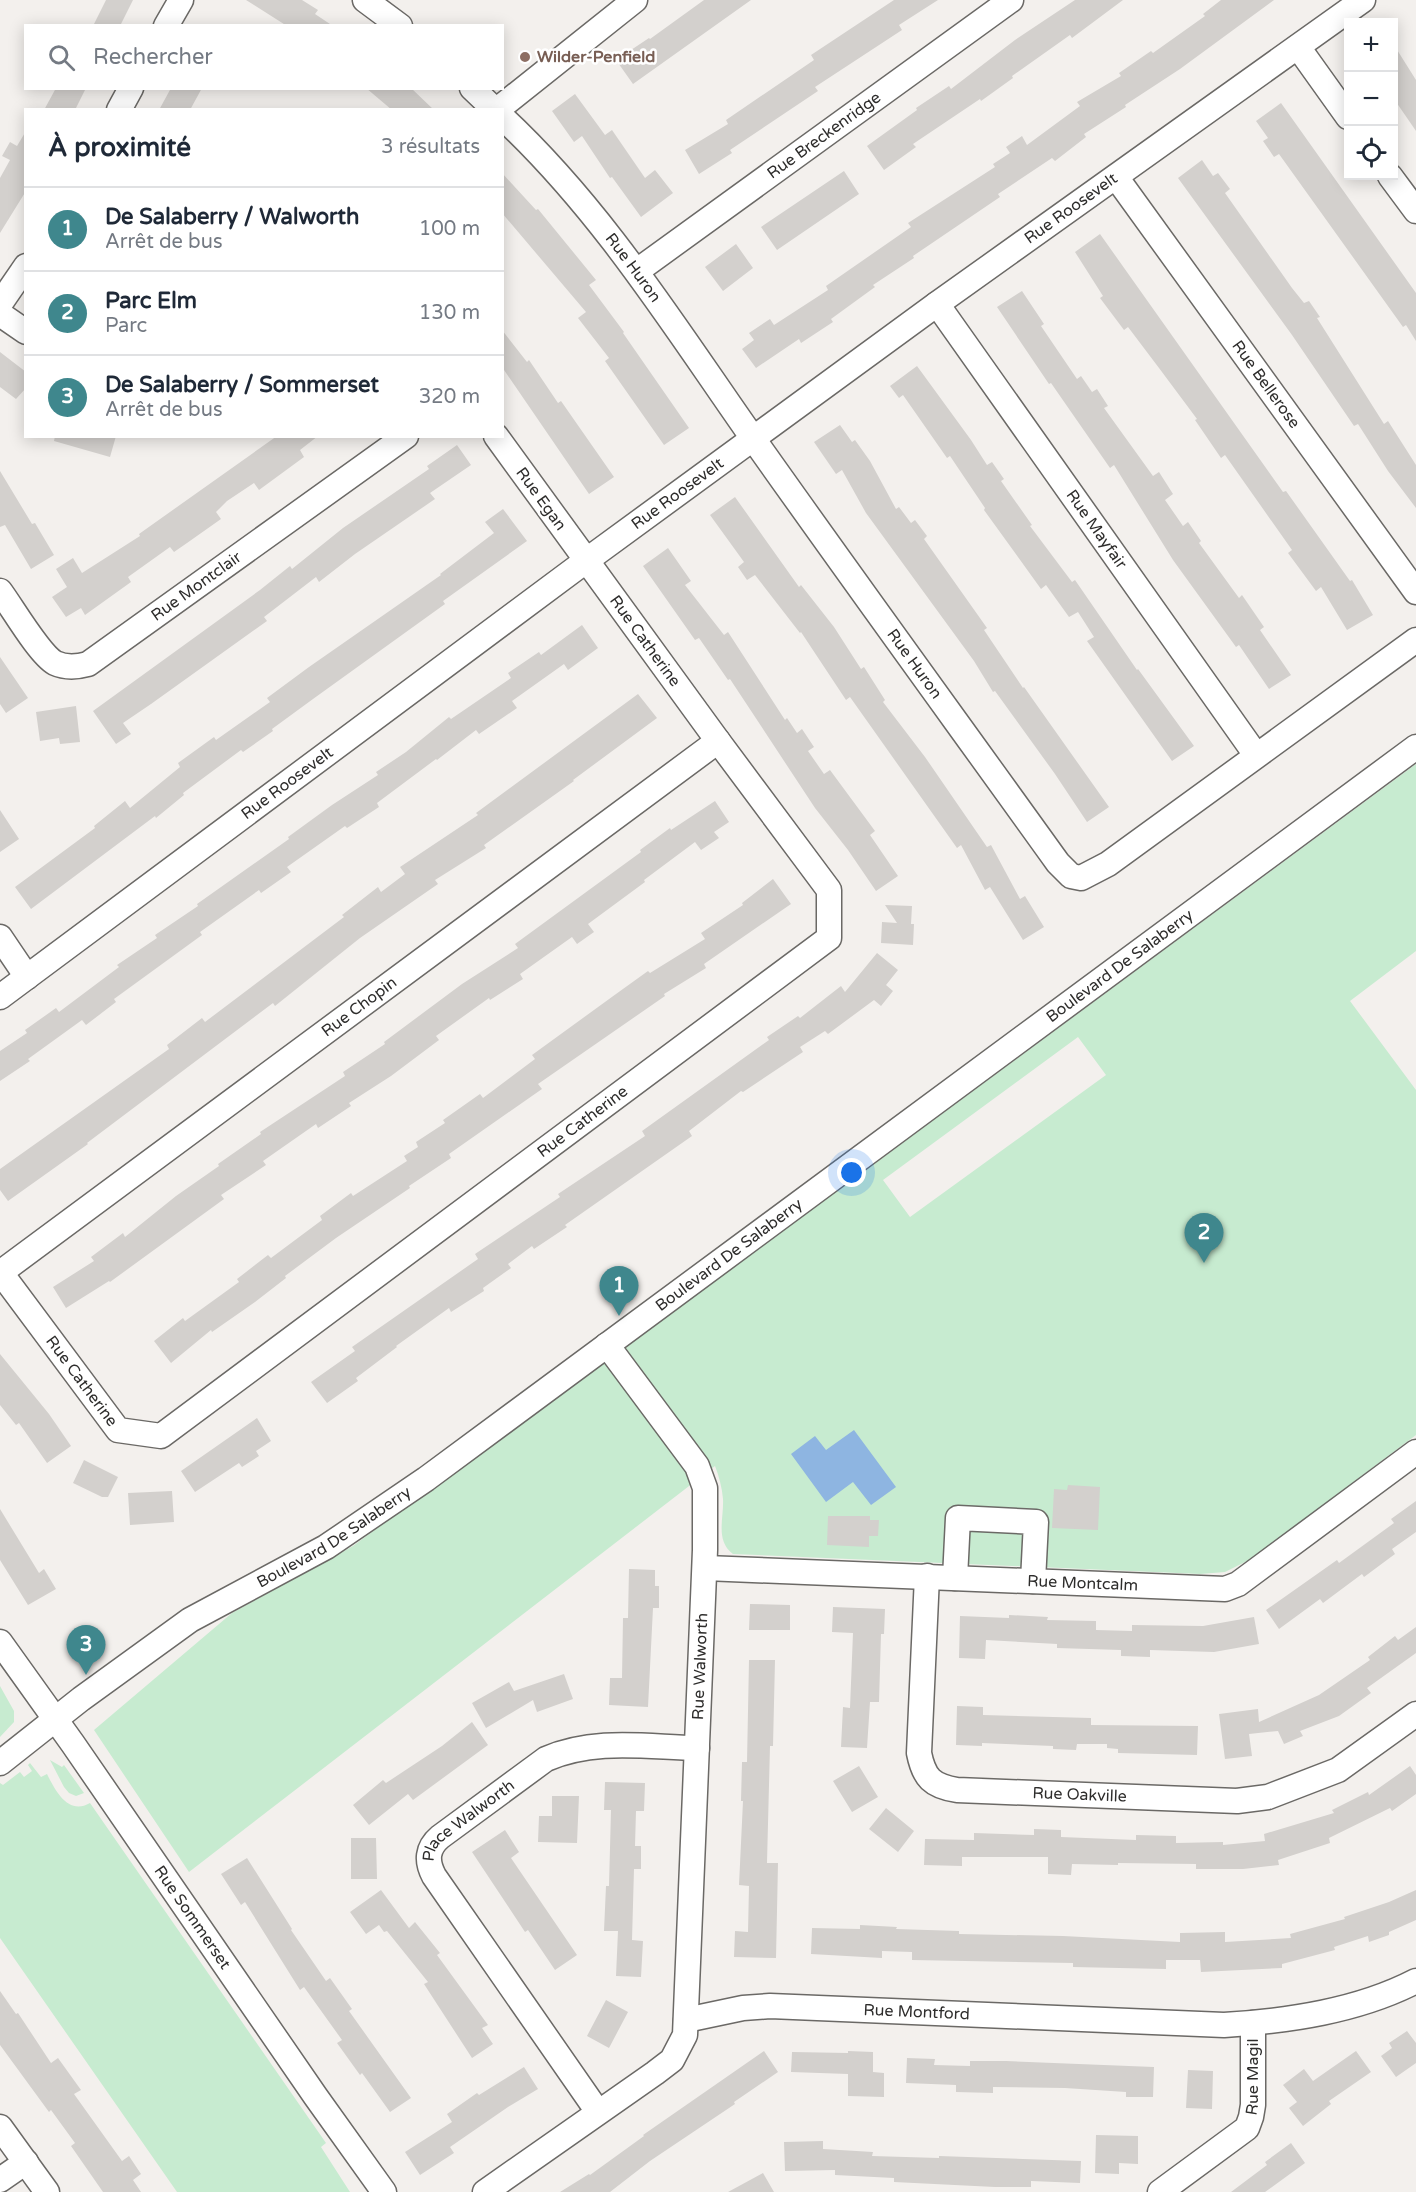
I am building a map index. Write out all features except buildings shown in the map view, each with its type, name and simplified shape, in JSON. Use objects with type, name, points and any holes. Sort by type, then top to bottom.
[{"type":"street","points":[[167,24],[181,0]]},
{"type":"street","points":[[365,0],[397,24]]},
{"type":"street","points":[[499,108],[635,0]]},
{"type":"street","name":"Rue Breckenridge","points":[[637,271],[1011,0]]},
{"type":"street","name":"Rue Roosevelt","points":[[0,997],[587,560],[937,304],[1363,0]]},
{"type":"street","points":[[1298,47],[1344,111]]},
{"type":"street","points":[[120,108],[130,90]]},
{"type":"street","points":[[474,90],[494,108]]},
{"type":"street","name":"Rue Huron","points":[[504,119],[522,135],[564,182],[637,271],[754,439],[1052,853],[1071,876],[1081,878],[1108,864],[1416,640]]},
{"type":"street","name":"Rue Bellerose","points":[[1116,177],[1416,592]]},
{"type":"street","points":[[1393,180],[1416,211]]},
{"type":"street","points":[[0,304],[24,269]]},
{"type":"street","name":"Rue Mayfair","points":[[937,304],[1256,755]]},
{"type":"street","points":[[0,314],[24,332]]},
{"type":"street","name":"Rue Montclair","points":[[0,591],[44,653],[53,662],[77,667],[88,664],[403,438]]},
{"type":"street","name":"Rue Egan","points":[[497,438],[587,560]]},
{"type":"street","name":"Rue Catherine","points":[[1,1273],[118,1430],[160,1436],[829,938],[829,890],[587,560]]},
{"type":"street","name":"Rue Chopin","points":[[1,1273],[718,741]]},
{"type":"street","name":"Boulevard De Salaberry","points":[[0,1763],[190,1620],[228,1598],[310,1557],[365,1522],[1416,747]]},
{"type":"street","points":[[0,938],[27,977]]},
{"type":"street","name":"Rue Walworth","points":[[607,1345],[697,1466],[703,1478],[706,1501],[686,2020]]},
{"type":"street","name":"Rue Montcalm","points":[[705,1568],[1225,1589],[1238,1584],[1416,1452]]},
{"type":"street","points":[[956,1578],[958,1518],[1036,1522],[1033,1581]]},
{"type":"street","name":"Rue Oakville","points":[[927,1576],[919,1754],[922,1767],[929,1779],[941,1788],[1237,1801],[1268,1797],[1338,1770],[1416,1714]]},
{"type":"street","name":"Rue Sommerset","points":[[0,1642],[384,2192]]},
{"type":"street","name":"Place Walworth","points":[[598,2112],[434,1876],[429,1867],[430,1848],[440,1837],[546,1760],[565,1751],[612,1745],[697,1748]]},
{"type":"street","name":"Rue Montford","points":[[686,2020],[743,2008],[770,2006],[1224,2025],[1253,2023],[1343,2008],[1416,1981]]},
{"type":"street","points":[[485,2192],[672,2060],[684,2035],[686,2020]]},
{"type":"street","name":"Rue Magil","points":[[1160,2192],[1247,2128],[1253,2105],[1253,2023]]},
{"type":"street","points":[[0,2127],[47,2192]]},
{"type":"street","points":[[0,2180],[26,2162]]},
{"type":"green space","points":[[1416,764],[1416,951],[1350,1001],[1416,1090],[1416,1435],[1251,1559],[1225,1572],[1200,1574],[733,1554],[727,1548],[722,1536],[723,1499],[715,1466],[189,1872],[94,1730],[232,1613],[353,1546],[649,1325],[870,1167]],"holes":[[[1078,1037],[1106,1075],[910,1217],[883,1180]]]},
{"type":"green space","points":[[0,1686],[14,1711],[14,1722],[0,1737]]},
{"type":"green space","points":[[50,1760],[62,1767],[64,1765],[84,1793],[76,1796],[69,1793]]},
{"type":"green space","points":[[30,1763],[41,1777],[47,1774],[58,1794],[69,1804],[82,1806],[90,1803],[326,2143],[321,2147],[350,2192],[177,2192],[0,1938],[0,1783],[3,1785],[20,1772],[24,1777],[32,1771],[28,1765]]},
{"type":"water","points":[[854,1430],[896,1487],[871,1505],[853,1482],[826,1502],[791,1454],[815,1436],[826,1450]]},
{"type":"place","name":"Wilder-Penfield","points":[[525,57]]},
{"type":"place","name":"Parc Elm","points":[[1204,1263]]},
{"type":"place","name":"De Salaberry / Walworth","points":[[619,1316]]},
{"type":"place","name":"De Salaberry / Sommerset","points":[[86,1675]]}]
